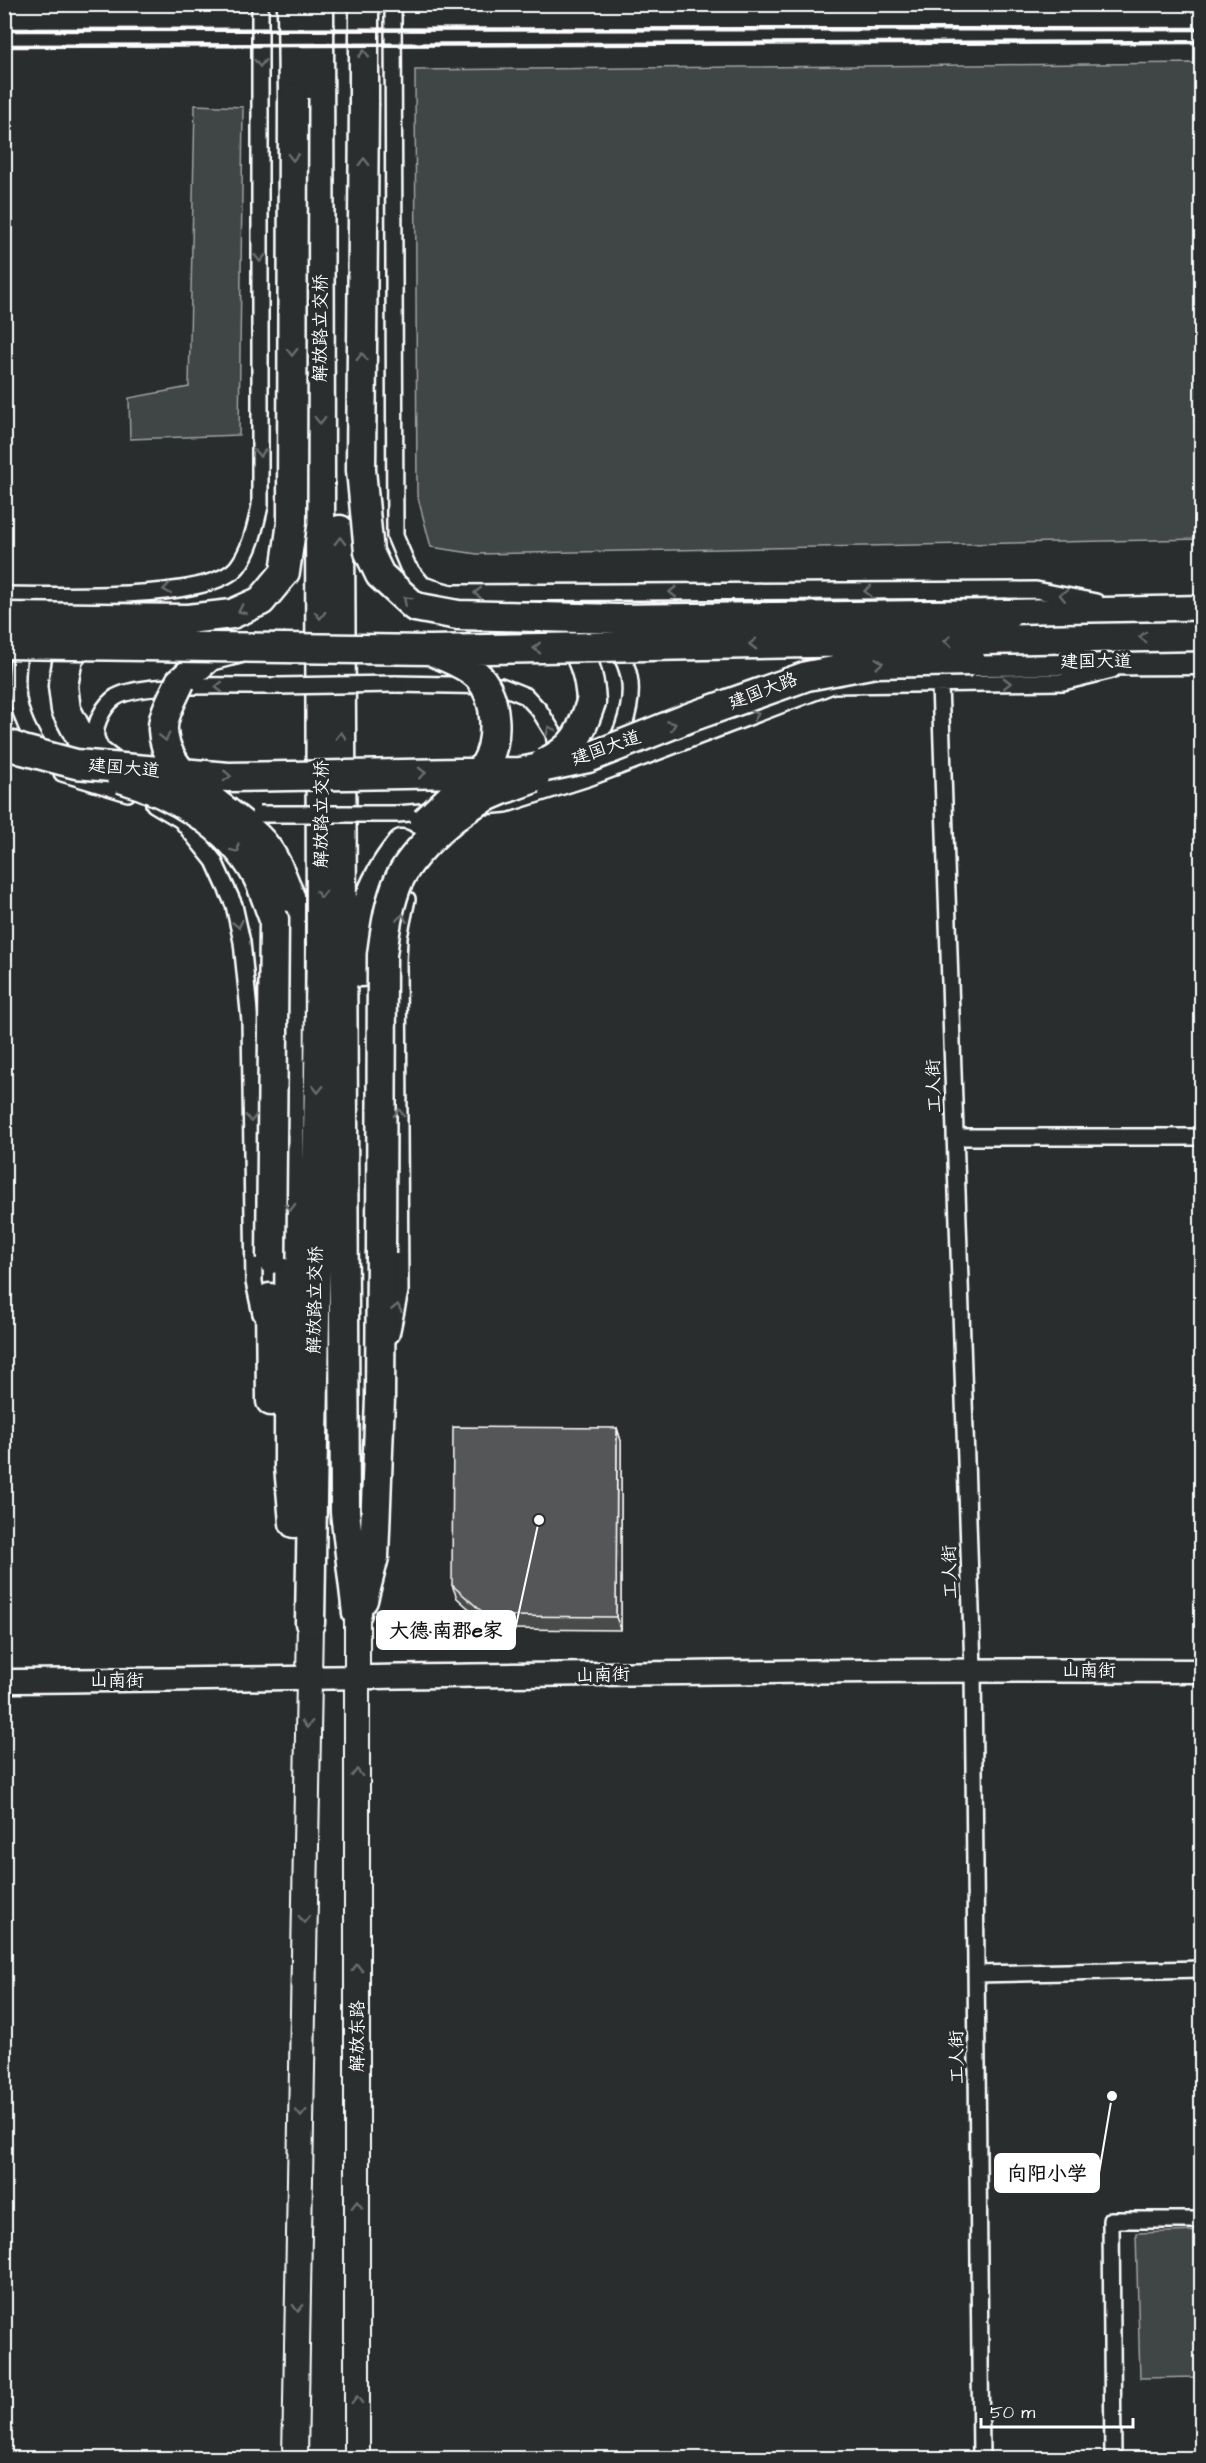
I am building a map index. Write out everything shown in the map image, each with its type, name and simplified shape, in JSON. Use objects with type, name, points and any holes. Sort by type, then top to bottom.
[{"type":"highway","points":[[4,617],[188,619],[232,614],[261,601],[285,572],[292,522],[292,4]]},
{"type":"highway","name":"解放路立交桥","points":[[310,1623],[321,950],[319,4]]},
{"type":"highway","name":"解放路立交桥","points":[[337,4],[345,1512],[357,1613]]},
{"type":"highway","points":[[364,4],[361,470],[369,552],[380,575],[414,607],[458,615],[616,619],[1202,610]]},
{"type":"highway","points":[[529,784],[564,753],[583,728],[591,702],[590,680],[584,662],[566,635],[538,617]]},
{"type":"highway","points":[[114,767],[84,744],[66,710],[63,686],[68,658],[94,627],[117,618]]},
{"type":"highway","name":"建国大道","points":[[4,644],[430,650],[1202,636]]},
{"type":"highway","points":[[249,646],[210,656],[180,682],[163,729],[170,758],[187,779],[259,838],[276,862],[290,897],[290,1443],[294,1523]]},
{"type":"highway","points":[[354,1574],[363,1448],[361,949],[364,913],[379,874],[389,859],[485,765],[491,754],[495,736],[489,696],[478,676],[430,650]]},
{"type":"highway","name":"建国大道","points":[[4,743],[66,768],[114,767],[228,777],[529,784],[590,768],[692,717],[807,676],[876,663],[1202,660]]},
{"type":"highway","points":[[66,768],[143,784],[195,809],[230,841],[256,875],[274,919],[269,1358],[273,1444],[294,1523],[310,1623]]},
{"type":"highway","points":[[357,1613],[366,1592],[374,1557],[381,1385],[382,955],[386,918],[397,884],[415,857],[440,830],[476,803],[590,768]]},
{"type":"main road","name":"解放东路","points":[[357,1613],[357,2458]]},
{"type":"main road","points":[[295,2458],[310,1623]]},
{"type":"main road","name":"山南街","points":[[4,1681],[357,1679],[973,1669],[1202,1671]]},
{"type":"street","points":[[4,595],[129,594],[213,583],[237,568],[250,546],[260,506],[260,4]]},
{"type":"street","points":[[393,4],[396,536],[408,567],[423,585],[451,593],[1036,590],[1140,611]]},
{"type":"street","points":[[557,593],[579,607],[608,633],[627,667],[630,690],[623,732],[590,768]]},
{"type":"street","points":[[65,595],[49,601],[28,621],[22,636],[15,675],[19,710],[30,735],[66,768]]},
{"type":"street","name":"建国大路","points":[[590,768],[833,685],[1063,682],[1153,660]]},
{"type":"street","points":[[395,684],[501,686],[526,696],[539,710],[554,734],[559,758],[547,783],[529,784],[506,804],[490,806],[397,814],[259,814],[144,798],[121,776],[103,754],[96,737],[98,722],[106,707],[115,698],[130,692],[154,688],[395,684]]},
{"type":"street","name":"工人街","points":[[940,684],[973,1669],[981,2458]]},
{"type":"street","points":[[4,755],[66,768],[144,798],[181,820],[214,861],[234,905],[242,942],[250,1021],[254,1282],[269,1358]]},
{"type":"street","points":[[381,1385],[400,1291],[398,961],[403,912],[416,874],[432,851],[454,829],[490,806]]},
{"type":"street","points":[[955,1137],[1202,1137]]},
{"type":"street","points":[[976,1974],[1202,1969]]},
{"type":"street","points":[[1113,2458],[1111,2220],[1202,2220]]},
{"type":"shaded area","points":[[870,4],[1201,4],[1201,7],[870,5]]},
{"type":"shaded area","points":[[178,5],[247,5],[247,12],[199,10]]},
{"type":"shaded area","points":[[1201,63],[1201,539],[477,554],[431,547],[417,494],[415,70]]},
{"type":"shaded area","points":[[195,105],[243,107],[239,435],[130,439],[129,398],[189,387]]},
{"type":"shaded area","points":[[1201,2231],[1201,2377],[1140,2378],[1136,2233]]},
{"type":"building","points":[[453,1427],[617,1428],[616,1617],[487,1616],[452,1585]]},
{"type":"railway","points":[[4,30],[1202,29]]},
{"type":"railway","points":[[4,46],[1202,42]]},
{"type":"place","name":"大德·南郡e家","points":[[539,1520]]},
{"type":"place","name":"向阳小学","points":[[1112,2096]]}]
